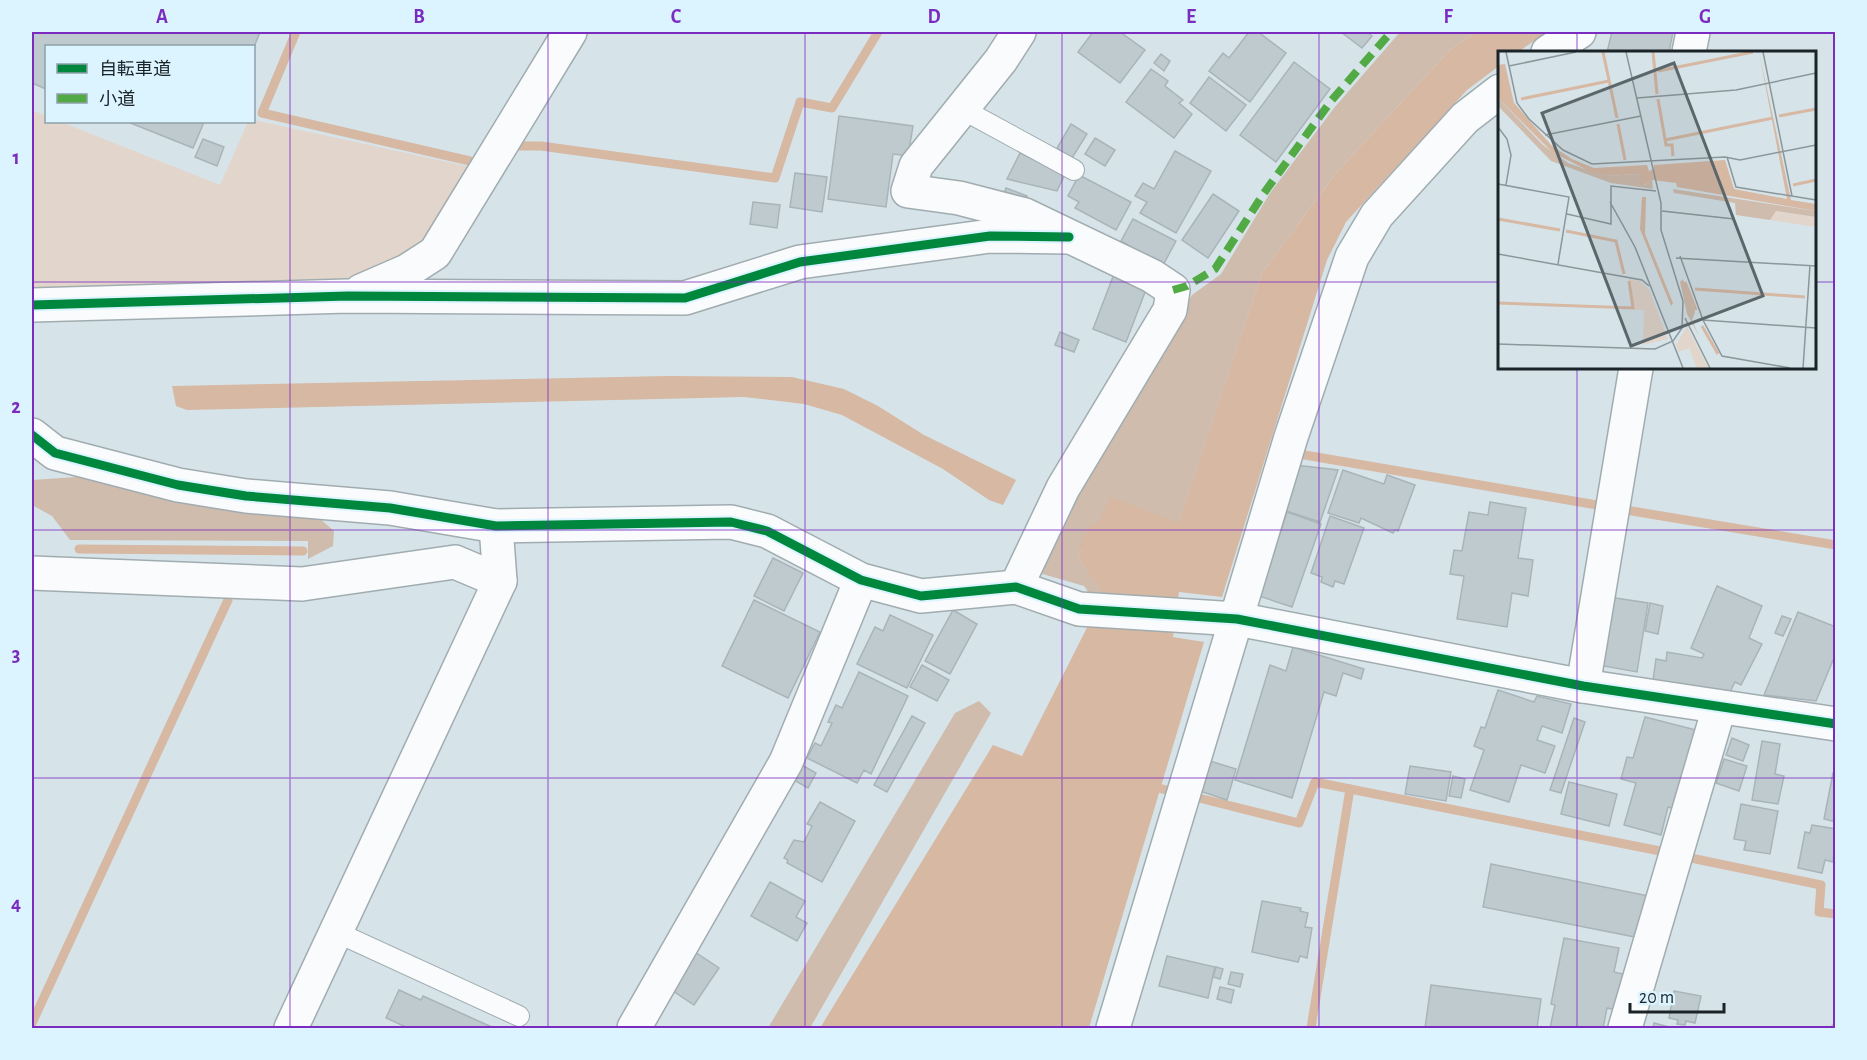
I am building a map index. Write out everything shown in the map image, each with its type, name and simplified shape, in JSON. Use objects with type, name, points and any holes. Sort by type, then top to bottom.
[{"type":"street","points":[[348,296],[407,271],[435,253],[570,32]]},
{"type":"street","points":[[1016,587],[1063,488],[1170,310],[1173,290],[1152,276],[1025,215],[959,198],[908,191],[916,166],[1001,60],[1019,32]]},
{"type":"street","points":[[1550,51],[1579,32]]},
{"type":"street","points":[[1689,51],[1693,32]]},
{"type":"street","points":[[1113,1029],[1290,437],[1352,257],[1377,215],[1465,118],[1498,93]]},
{"type":"street","points":[[32,305],[348,296],[685,298],[800,262],[990,236],[1069,237]]},
{"type":"street","points":[[1583,686],[1636,369]]},
{"type":"street","points":[[39,450],[178,485],[246,496],[390,508],[496,526],[731,522],[767,531],[861,580],[921,596],[1016,587],[1079,609],[1237,619],[1583,686],[1836,724]]},
{"type":"street","points":[[291,1029],[500,581],[496,526]]},
{"type":"street","points":[[32,573],[302,584],[455,562],[500,581]]},
{"type":"street","points":[[634,1029],[786,762],[861,580]]},
{"type":"street","points":[[1625,1029],[1719,708]]},
{"type":"lane","points":[[962,109],[1074,170]]},
{"type":"lane","points":[[336,932],[519,1016]]},
{"type":"shaded area","points":[[1400,32],[1476,32],[1449,51],[1336,173],[1262,273],[1179,524],[1097,525],[1078,558],[1104,593],[1091,596],[1084,586],[1039,573],[1086,482],[1192,295],[1221,274],[1270,193],[1334,108]]},
{"type":"shaded area","points":[[1476,32],[1547,32],[1519,51],[1498,51],[1498,67],[1467,90],[1346,222],[1327,260],[1222,597],[1179,592],[1173,637],[1204,642],[1089,1028],[820,1028],[993,745],[1022,756],[1104,594],[1078,558],[1083,549],[1078,548],[1091,524],[1097,525],[1111,497],[1179,523],[1262,273],[1336,173],[1449,51]]},
{"type":"shaded area","points":[[32,110],[45,116],[45,123],[64,123],[220,185],[248,123],[255,123],[255,120],[475,168],[433,239],[406,259],[350,281],[32,293]]},
{"type":"shaded area","points":[[668,376],[792,377],[844,389],[878,406],[924,435],[1016,480],[1003,505],[989,500],[943,469],[842,415],[804,404],[744,397],[187,410],[176,406],[172,386]]},
{"type":"shaded area","points":[[76,477],[318,517],[334,531],[333,546],[308,559],[308,541],[70,540],[52,516],[32,505],[32,480]]},
{"type":"shaded area","points":[[979,701],[991,713],[810,1028],[768,1028],[955,713]]},
{"type":"building","points":[[32,32],[260,32],[255,45],[45,45],[45,89],[32,83]]},
{"type":"building","points":[[1093,32],[1120,32],[1145,50],[1120,83],[1078,52]]},
{"type":"building","points":[[1249,32],[1258,32],[1286,53],[1250,102],[1209,71],[1223,53],[1229,58]]},
{"type":"building","points":[[1341,32],[1367,32],[1372,36],[1362,48]]},
{"type":"building","points":[[1612,32],[1673,32],[1669,51],[1607,51]]},
{"type":"building","points":[[1161,54],[1170,61],[1164,71],[1154,63]]},
{"type":"building","points":[[1294,62],[1330,89],[1276,162],[1240,135]]},
{"type":"building","points":[[1151,69],[1168,81],[1165,86],[1183,100],[1179,103],[1192,114],[1174,138],[1126,102]]},
{"type":"building","points":[[1209,77],[1246,105],[1226,131],[1190,103]]},
{"type":"building","points":[[839,116],[913,126],[908,156],[893,154],[886,207],[828,199]]},
{"type":"building","points":[[130,123],[204,123],[193,148]]},
{"type":"building","points":[[1071,124],[1087,134],[1072,158],[1057,148]]},
{"type":"building","points":[[1095,138],[1115,150],[1105,166],[1085,154]]},
{"type":"building","points":[[203,139],[224,147],[217,166],[195,157]]},
{"type":"building","points":[[1175,151],[1211,171],[1176,233],[1140,213],[1147,202],[1135,196],[1143,183],[1154,189]]},
{"type":"building","points":[[1020,153],[1065,174],[1057,191],[1007,179]]},
{"type":"building","points":[[795,173],[827,177],[822,212],[790,207]]},
{"type":"building","points":[[1079,175],[1131,202],[1116,230],[1075,208],[1079,202],[1068,196]]},
{"type":"building","points":[[1006,188],[1027,196],[1023,207],[1002,199]]},
{"type":"building","points":[[1213,194],[1239,211],[1208,258],[1182,240]]},
{"type":"building","points":[[753,202],[780,205],[777,228],[750,224]]},
{"type":"building","points":[[1133,219],[1176,241],[1161,269],[1129,252],[1131,247],[1121,241]]},
{"type":"building","points":[[1114,274],[1147,287],[1126,342],[1093,329]]},
{"type":"building","points":[[1060,332],[1079,340],[1074,352],[1055,345]]},
{"type":"building","points":[[1295,465],[1338,470],[1320,522],[1280,509]]},
{"type":"building","points":[[1343,470],[1384,484],[1387,475],[1415,485],[1398,531],[1395,530],[1393,533],[1361,518],[1359,523],[1328,513]]},
{"type":"building","points":[[1490,502],[1526,508],[1518,558],[1533,560],[1528,596],[1512,593],[1507,627],[1457,619],[1464,576],[1450,574],[1454,550],[1462,551],[1469,512],[1488,515]]},
{"type":"building","points":[[1287,512],[1321,524],[1292,607],[1259,596]]},
{"type":"building","points":[[1330,516],[1364,528],[1344,584],[1335,581],[1333,587],[1321,582],[1322,577],[1311,573]]},
{"type":"building","points":[[773,558],[803,573],[784,611],[754,596]]},
{"type":"building","points":[[1717,586],[1762,606],[1749,638],[1762,644],[1741,685],[1735,682],[1730,692],[1653,680],[1656,659],[1666,661],[1667,652],[1702,658],[1704,654],[1691,648]]},
{"type":"building","points":[[1609,597],[1648,603],[1637,672],[1598,665]]},
{"type":"building","points":[[754,600],[820,632],[788,698],[722,666]]},
{"type":"building","points":[[1650,603],[1663,606],[1658,634],[1645,631]]},
{"type":"building","points":[[953,610],[977,624],[950,674],[925,661]]},
{"type":"building","points":[[1798,612],[1836,627],[1836,653],[1816,701],[1764,695]]},
{"type":"building","points":[[890,615],[933,635],[907,688],[857,664],[875,627],[883,631]]},
{"type":"building","points":[[1782,616],[1791,619],[1783,636],[1775,633]]},
{"type":"building","points":[[1293,647],[1364,669],[1361,679],[1343,673],[1336,696],[1324,692],[1292,798],[1235,780],[1270,665],[1286,671]]},
{"type":"building","points":[[922,665],[949,680],[937,701],[910,687]]},
{"type":"building","points":[[859,672],[908,696],[871,774],[864,770],[857,783],[807,758],[815,743],[821,746],[832,723],[828,722],[836,705],[842,708]]},
{"type":"building","points":[[1498,690],[1534,702],[1537,696],[1571,704],[1562,733],[1542,726],[1537,740],[1555,746],[1545,773],[1521,765],[1509,802],[1470,790],[1484,750],[1474,746],[1481,727],[1485,728]]},
{"type":"building","points":[[912,716],[925,723],[887,792],[874,785]]},
{"type":"building","points":[[1645,717],[1696,730],[1675,809],[1668,807],[1661,835],[1624,825],[1636,783],[1621,779],[1627,757],[1633,758]]},
{"type":"building","points":[[1574,718],[1585,722],[1561,793],[1550,790]]},
{"type":"building","points":[[1732,738],[1749,745],[1743,761],[1726,755]]},
{"type":"building","points":[[1762,741],[1780,744],[1775,774],[1784,776],[1778,804],[1752,800]]},
{"type":"building","points":[[1724,759],[1747,766],[1739,791],[1716,783]]},
{"type":"building","points":[[1210,761],[1236,769],[1227,800],[1200,791]]},
{"type":"building","points":[[800,764],[816,773],[808,788],[792,779]]},
{"type":"building","points":[[1410,766],[1451,772],[1446,801],[1405,794]]},
{"type":"building","points":[[1833,773],[1836,773],[1836,822],[1824,819]]},
{"type":"building","points":[[1453,776],[1465,779],[1461,798],[1449,796]]},
{"type":"building","points":[[1569,782],[1617,794],[1609,826],[1561,814]]},
{"type":"building","points":[[820,802],[855,821],[822,882],[787,863],[788,860],[784,858],[794,840],[804,842],[812,826],[807,824]]},
{"type":"building","points":[[1741,804],[1778,811],[1770,854],[1744,850],[1746,841],[1734,839]]},
{"type":"building","points":[[1812,825],[1836,829],[1833,862],[1825,860],[1822,873],[1798,868],[1805,832],[1810,833]]},
{"type":"building","points":[[1491,864],[1649,896],[1640,938],[1483,907]]},
{"type":"building","points":[[770,882],[805,901],[796,917],[807,923],[797,941],[751,916]]},
{"type":"building","points":[[1262,901],[1301,908],[1300,911],[1308,913],[1305,927],[1312,928],[1307,958],[1300,956],[1298,962],[1252,952]]},
{"type":"building","points":[[1564,938],[1619,948],[1614,972],[1623,974],[1616,1010],[1607,1008],[1603,1028],[1550,1028],[1555,1005],[1551,1004]]},
{"type":"building","points":[[695,952],[719,968],[694,1005],[670,989]]},
{"type":"building","points":[[1167,956],[1215,967],[1208,998],[1159,986]]},
{"type":"building","points":[[1216,967],[1223,969],[1220,979],[1213,977]]},
{"type":"building","points":[[1231,972],[1243,974],[1240,987],[1228,984]]},
{"type":"building","points":[[1431,985],[1541,999],[1537,1028],[1425,1028]]},
{"type":"building","points":[[1220,987],[1234,990],[1231,1003],[1217,999]]},
{"type":"building","points":[[399,990],[421,1000],[423,996],[494,1028],[408,1028],[386,1018]]},
{"type":"building","points":[[1674,991],[1701,996],[1695,1023],[1686,1021],[1685,1025],[1677,1024],[1678,1020],[1669,1018]]},
{"type":"building","points":[[1654,1023],[1673,1028],[1653,1028]]},
{"type":"waterway","points":[[296,32],[262,113],[470,161]]},
{"type":"waterway","points":[[516,146],[541,146],[775,178],[800,102],[832,108],[878,32]]},
{"type":"waterway","points":[[1299,454],[1597,505]]},
{"type":"waterway","points":[[1626,510],[1836,545]]},
{"type":"waterway","points":[[79,549],[303,551]]},
{"type":"waterway","points":[[32,1023],[228,600]]},
{"type":"waterway","points":[[1199,798],[1299,823],[1315,782],[1665,852]]},
{"type":"waterway","points":[[1147,785],[1174,792]]},
{"type":"waterway","points":[[1311,1028],[1350,789]]},
{"type":"waterway","points":[[1691,858],[1821,885],[1819,912],[1836,914]]},
{"type":"marked path","points":[[1173,290],[1187,286],[1215,269],[1264,193],[1331,101],[1391,32]]},
{"type":"cycle path","points":[[32,305],[348,296],[685,298],[800,262],[990,236],[1069,237]]},
{"type":"cycle path","points":[[32,435],[55,453],[178,485],[246,496],[390,508],[496,526],[731,522],[767,531],[861,580],[921,596],[1016,587],[1079,609],[1237,619],[1583,686],[1836,724]]}]
